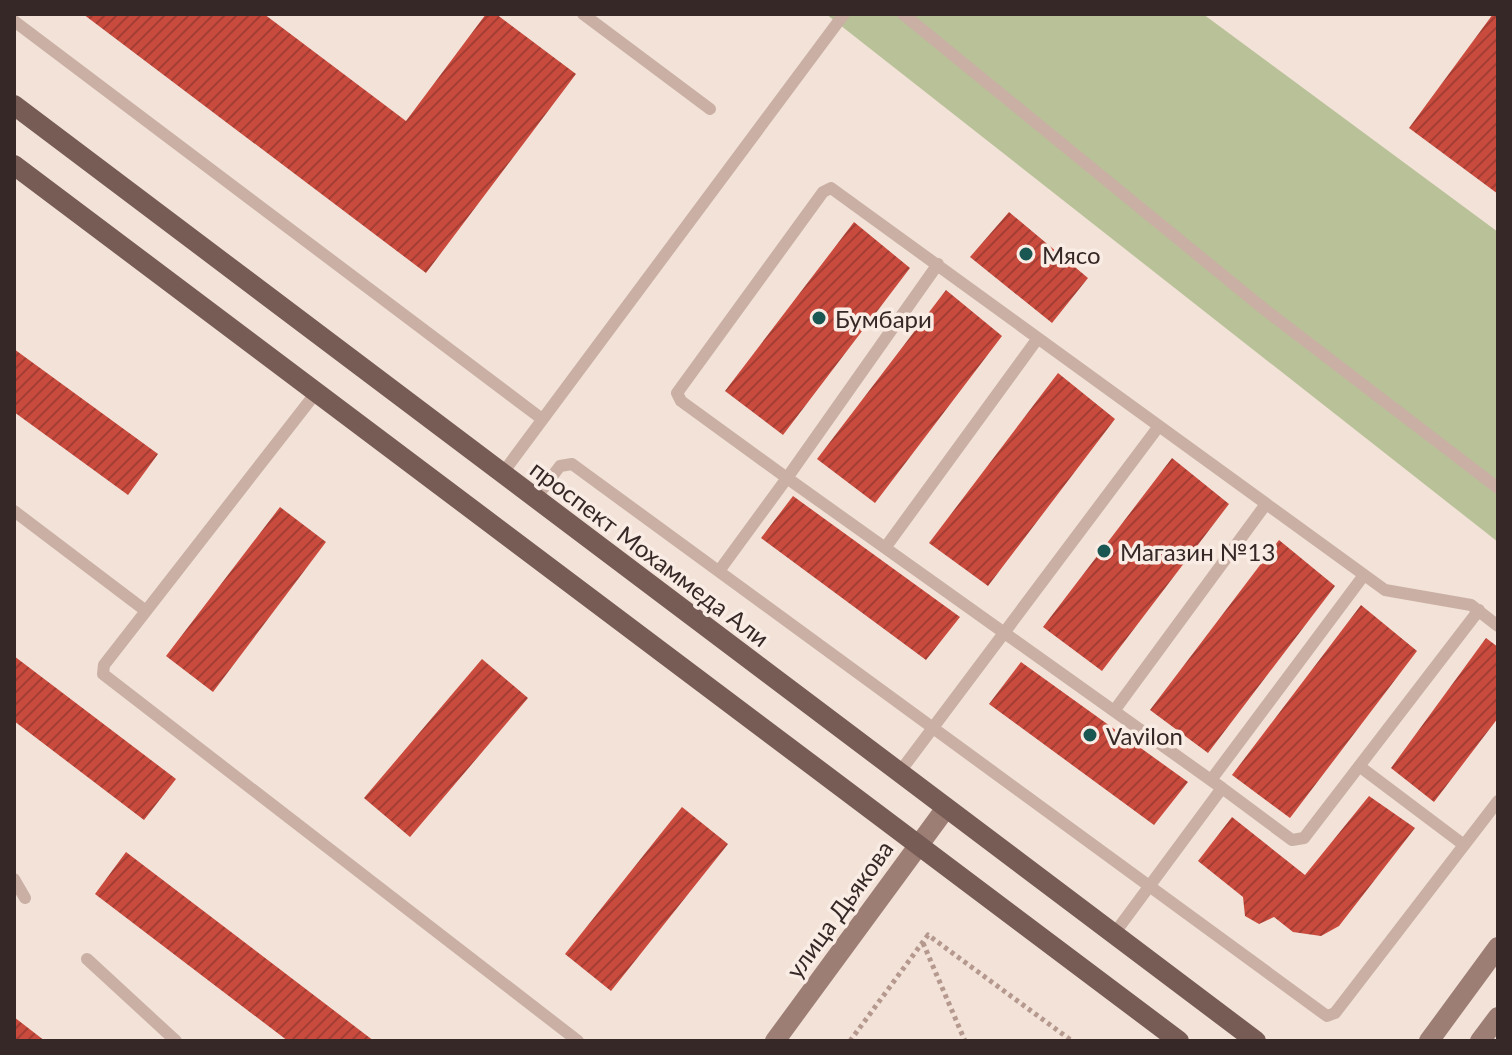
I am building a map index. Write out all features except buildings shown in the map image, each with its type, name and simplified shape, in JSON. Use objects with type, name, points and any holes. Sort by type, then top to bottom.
[{"type":"main road","name":"проспект Мохаммеда Али","points":[[14,105],[1256,1041]]},
{"type":"main road","points":[[14,165],[917,847],[1179,1041]]},
{"type":"street","name":"улица Дьякова","points":[[775,1041],[946,808]]},
{"type":"street","points":[[1429,1041],[1498,947]]},
{"type":"street","points":[[1480,1041],[1498,1017]]},
{"type":"lane","points":[[583,14],[710,109]]},
{"type":"lane","points":[[502,474],[844,14]]},
{"type":"lane","points":[[903,14],[1264,309],[1498,488]]},
{"type":"lane","points":[[14,21],[542,419]]},
{"type":"lane","points":[[1479,610],[1300,841],[1292,840],[681,401],[679,389],[827,189],[835,190],[1389,592],[1471,605],[1479,610],[1498,626]]},
{"type":"lane","points":[[719,571],[938,264]]},
{"type":"lane","points":[[885,548],[1038,338]]},
{"type":"lane","points":[[315,394],[104,665],[106,677],[578,1041]]},
{"type":"lane","points":[[899,773],[1159,426]]},
{"type":"lane","points":[[535,499],[560,466],[572,464],[1327,1016],[1335,1013],[1498,801]]},
{"type":"lane","points":[[1114,711],[1266,504]]},
{"type":"lane","points":[[14,511],[146,611]]},
{"type":"lane","points":[[1211,780],[1364,575]]},
{"type":"lane","points":[[1359,766],[1464,845]]},
{"type":"lane","points":[[1114,934],[1222,788]]},
{"type":"lane","points":[[14,879],[25,898]]},
{"type":"lane","points":[[87,959],[176,1041]]},
{"type":"path","points":[[850,1041],[928,935],[1062,1038],[1072,1041]]},
{"type":"path","points":[[923,942],[965,1041]]},
{"type":"green space","points":[[826,14],[1203,14],[1498,232],[1498,542]]},
{"type":"place","name":"Мясо","points":[[1026,254]]},
{"type":"place","name":"Бумбари","points":[[819,318]]},
{"type":"place","name":"Магазин №13","points":[[1104,551]]},
{"type":"place","name":"Vavilon","points":[[1090,735]]}]
